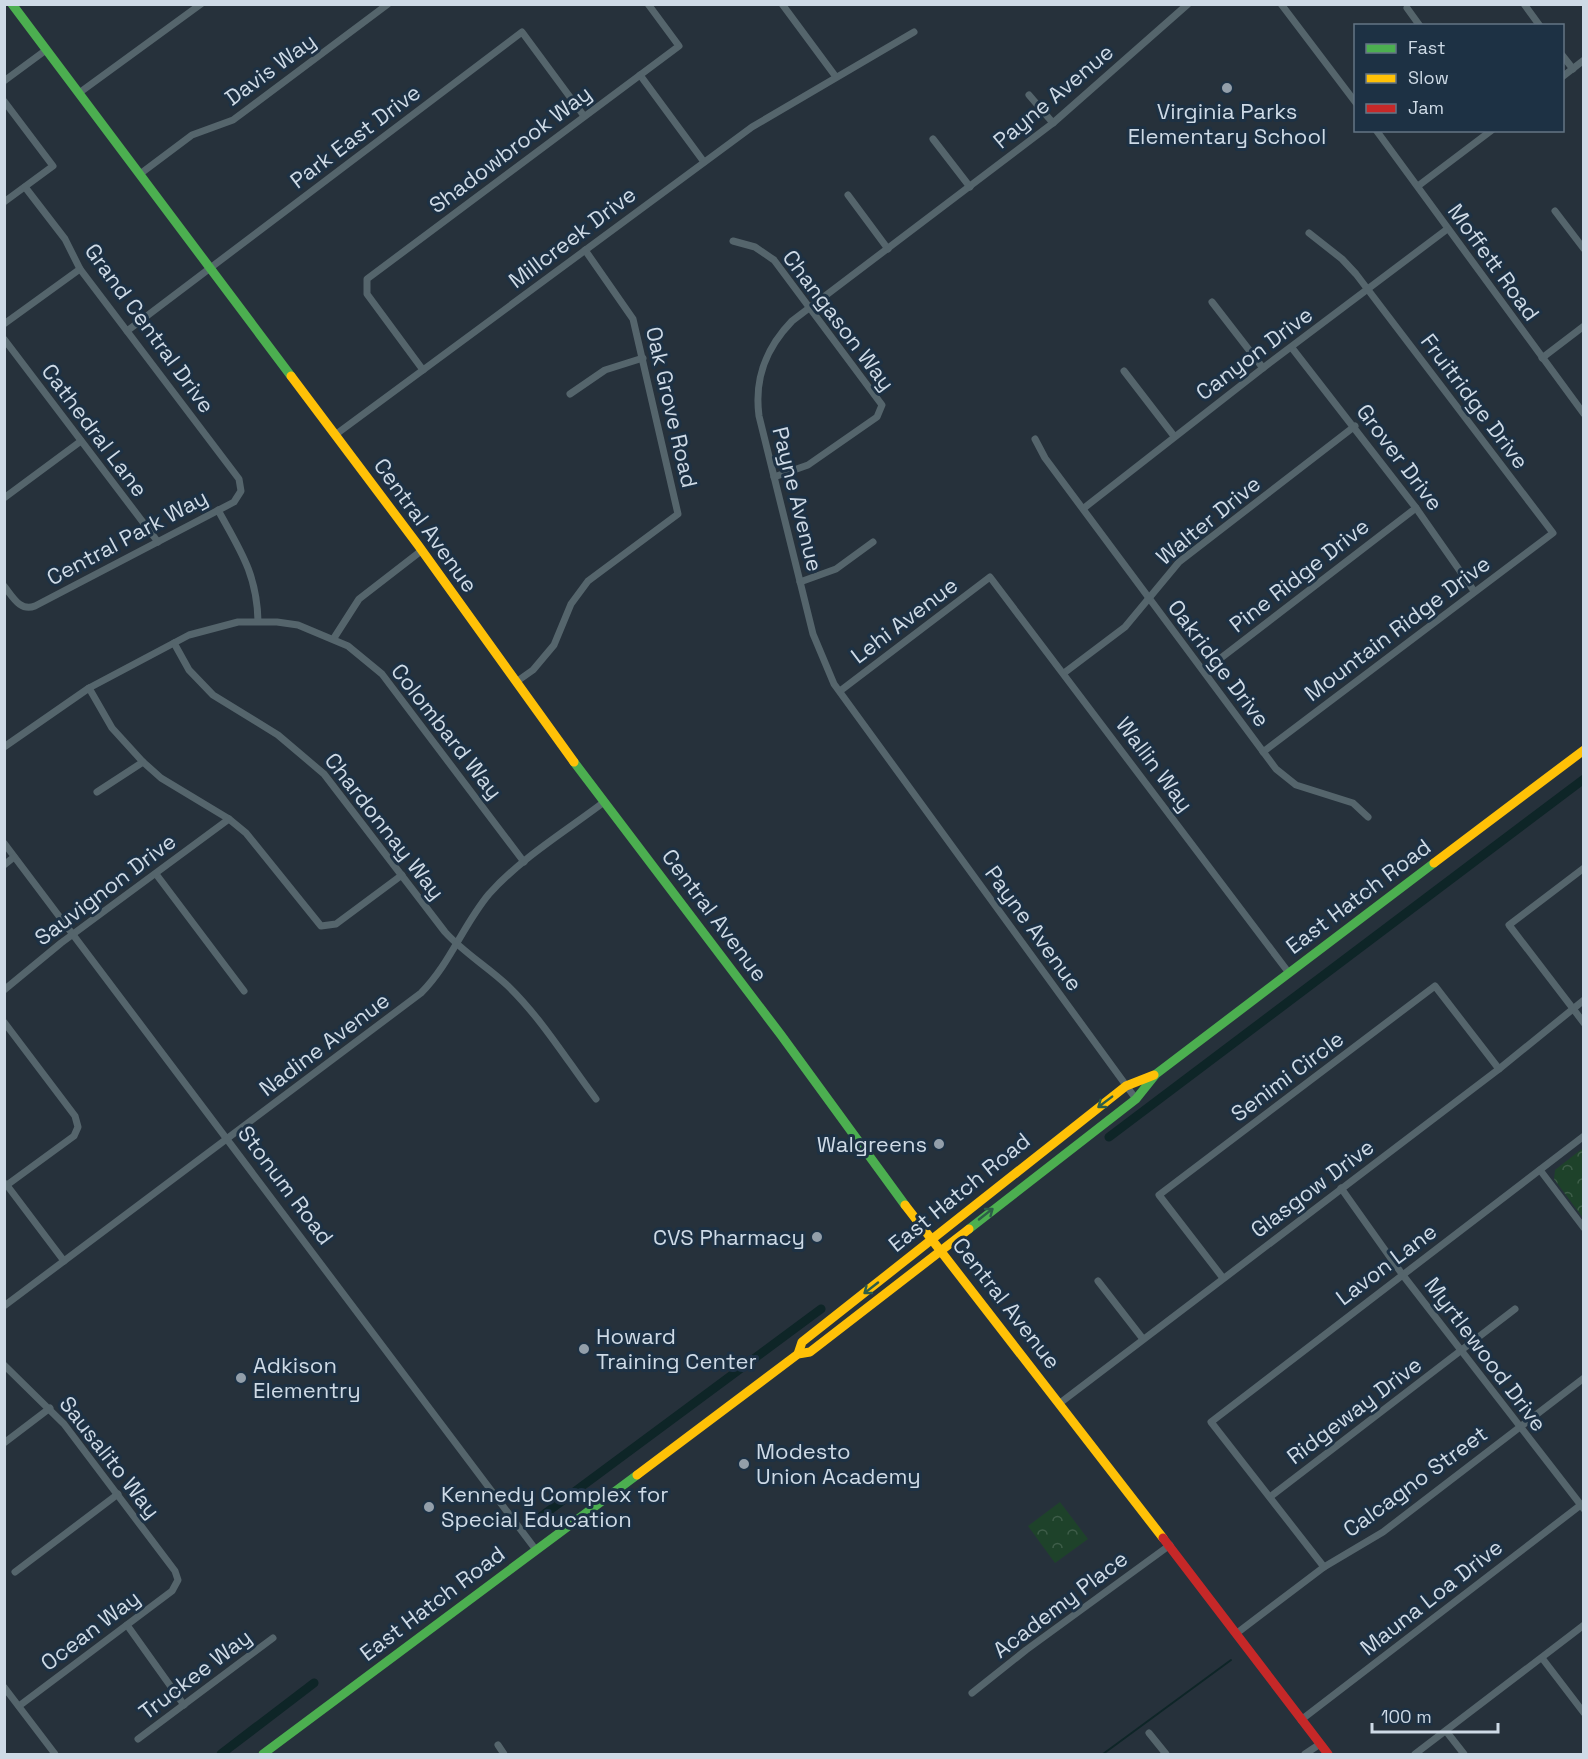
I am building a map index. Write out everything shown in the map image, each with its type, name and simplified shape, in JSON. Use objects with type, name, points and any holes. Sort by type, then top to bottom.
[{"type":"street","name":"Central Avenue","points":[[12,4],[211,268],[604,802],[932,1240],[1170,1545],[1328,1755]]},
{"type":"street","points":[[79,93],[201,4]]},
{"type":"street","name":"Davis Way","points":[[140,174],[192,135],[233,120],[388,4]]},
{"type":"street","name":"Shadowbrook Way","points":[[423,370],[367,294],[366,285],[370,276],[679,46],[648,4]]},
{"type":"street","points":[[782,4],[836,77]]},
{"type":"street","name":"Payne Avenue","points":[[1136,1099],[840,691],[816,645],[759,416],[759,378],[775,341],[808,309],[1053,123],[1188,4]]},
{"type":"street","points":[[1281,4],[1354,101]]},
{"type":"street","points":[[1524,4],[1539,24]]},
{"type":"street","points":[[1407,8],[1419,24]]},
{"type":"street","name":"Park East Drive","points":[[126,331],[522,32],[584,116]]},
{"type":"street","name":"Millcreek Drive","points":[[335,435],[752,127],[914,32]]},
{"type":"street","points":[[4,81],[46,50]]},
{"type":"street","points":[[1564,56],[1573,69]]},
{"type":"street","points":[[1564,76],[1584,60]]},
{"type":"street","points":[[640,75],[704,162]]},
{"type":"street","points":[[1029,95],[1053,123]]},
{"type":"street","points":[[4,101],[53,166],[4,202]]},
{"type":"street","name":"Moffett Road","points":[[1378,132],[1418,186],[1446,230],[1584,414]]},
{"type":"street","points":[[1418,186],[1489,132]]},
{"type":"street","points":[[933,140],[970,187]]},
{"type":"street","name":"Grand Central Drive","points":[[26,187],[65,239],[80,269],[239,479],[241,491]]},
{"type":"street","points":[[848,195],[888,249]]},
{"type":"street","points":[[1555,211],[1584,249]]},
{"type":"street","name":"Canyon Drive","points":[[1084,508],[1174,436],[1446,230]]},
{"type":"street","name":"Fruitridge Drive","points":[[1309,232],[1342,259],[1368,290],[1553,533]]},
{"type":"street","name":"Changason Way","points":[[733,241],[755,247],[774,260],[808,309],[877,397],[882,408],[877,417],[808,465],[774,477]]},
{"type":"street","name":"Oak Grove Road","points":[[516,682],[533,670],[554,645],[571,604],[588,581],[678,514],[643,358],[628,309],[585,250]]},
{"type":"street","points":[[4,324],[80,269]]},
{"type":"street","points":[[1212,302],[1263,368]]},
{"type":"street","points":[[1542,358],[1584,326]]},
{"type":"street","name":"Cathedral Lane","points":[[4,339],[158,542]]},
{"type":"street","name":"Grover Drive","points":[[1292,348],[1416,507],[1474,591]]},
{"type":"street","points":[[570,394],[605,370],[643,358]]},
{"type":"street","points":[[1124,371],[1174,436]]},
{"type":"street","name":"Walter Drive","points":[[1064,673],[1125,627],[1179,562],[1355,426]]},
{"type":"street","name":"Oakridge Drive","points":[[1035,440],[1045,458],[1276,770],[1296,785],[1353,804],[1368,817]]},
{"type":"street","points":[[4,498],[81,441]]},
{"type":"street","name":"Central Park Way","points":[[4,586],[19,605],[25,608],[35,606],[234,502],[241,491]]},
{"type":"street","name":"Pine Ridge Drive","points":[[1204,671],[1416,507]]},
{"type":"street","points":[[218,510],[249,567],[256,591],[258,621]]},
{"type":"street","name":"Mountain Ridge Drive","points":[[1263,752],[1553,533]]},
{"type":"street","points":[[800,582],[836,569],[873,542]]},
{"type":"street","points":[[334,638],[359,599],[421,551]]},
{"type":"street","name":"Wallin Way","points":[[990,577],[1289,973]]},
{"type":"street","name":"Lehi Avenue","points":[[840,691],[990,577]]},
{"type":"street","name":"Colombard Way","points":[[4,747],[89,688],[174,643],[215,626],[258,621],[298,625],[334,638],[367,660],[382,674],[524,862]]},
{"type":"street","name":"Chardonnay Way","points":[[174,643],[189,670],[213,695],[278,735],[315,764],[456,944],[493,973],[521,1000],[596,1099]]},
{"type":"street","points":[[89,688],[112,728],[143,762],[178,789],[230,819],[258,846],[321,926],[336,924],[402,874]]},
{"type":"street","name":"East Hatch Road","points":[[263,1754],[798,1354],[810,1352],[1136,1099],[1156,1074],[1584,750]]},
{"type":"street","points":[[97,792],[143,762]]},
{"type":"street","name":"Nadine Avenue","points":[[4,1306],[421,993],[440,970],[489,894],[524,862],[604,802]]},
{"type":"street","name":"Sauvignon Drive","points":[[4,990],[61,943],[230,819]]},
{"type":"street","name":"Stonum Road","points":[[4,843],[229,1139],[536,1550]]},
{"type":"street","points":[[4,865],[14,856]]},
{"type":"street","points":[[1584,868],[1509,925],[1584,1023]]},
{"type":"street","points":[[156,874],[244,991]]},
{"type":"street","name":"Senimi Circle","points":[[1223,1278],[1159,1196],[1407,1007],[1435,986],[1499,1069]]},
{"type":"street","name":"Glasgow Drive","points":[[1060,1403],[1499,1069],[1584,1000]]},
{"type":"street","points":[[4,1022],[75,1116],[78,1127],[74,1136],[6,1184],[64,1261]]},
{"type":"street","name":"East Hatch Road","points":[[798,1354],[802,1342],[1126,1086],[1156,1074]]},
{"type":"street","name":"Lavon Lane","points":[[1270,1497],[1211,1422],[1584,1136]]},
{"type":"street","points":[[1540,1170],[1584,1228]]},
{"type":"street","name":"Myrtlewood Drive","points":[[1341,1188],[1460,1351],[1582,1506]]},
{"type":"street","points":[[1098,1281],[1143,1339]]},
{"type":"street","name":"Ridgeway Drive","points":[[1270,1497],[1515,1309]]},
{"type":"street","name":"Sausalito Way","points":[[4,1365],[50,1408],[176,1571],[177,1580]]},
{"type":"street","name":"Calcagno Street","points":[[1237,1633],[1324,1567],[1383,1532],[1584,1378]]},
{"type":"street","points":[[4,1443],[50,1408]]},
{"type":"street","points":[[15,1572],[118,1494]]},
{"type":"street","points":[[1270,1497],[1324,1567]]},
{"type":"street","name":"Mauna Loa Drive","points":[[1301,1720],[1582,1506]]},
{"type":"street","name":"Academy Place","points":[[972,1693],[1170,1545]]},
{"type":"street","name":"Ocean Way","points":[[19,1706],[172,1591],[177,1580]]},
{"type":"street","points":[[127,1625],[184,1705]]},
{"type":"street","points":[[1415,1755],[1584,1625]]},
{"type":"street","name":"Truckee Way","points":[[138,1739],[273,1638]]},
{"type":"street","points":[[1542,1658],[1584,1713]]},
{"type":"street","points":[[4,1687],[55,1755]]},
{"type":"street","points":[[1446,1731],[1464,1755]]},
{"type":"street","points":[[1149,1733],[1166,1755]]},
{"type":"street","points":[[1305,1755],[1320,1744]]},
{"type":"street","points":[[498,1745],[504,1755]]},
{"type":"green space","points":[[1583,1148],[1583,1218],[1554,1179],[1555,1170]]},
{"type":"green space","points":[[1060,1502],[1088,1539],[1055,1563],[1028,1526]]},
{"type":"waterway","points":[[1109,1137],[1584,779]]},
{"type":"waterway","points":[[535,1521],[821,1309]]},
{"type":"waterway","points":[[1103,1754],[1231,1660]]},
{"type":"waterway","points":[[221,1754],[314,1683]]},
{"type":"traffic: fast","points":[[12,4],[291,376]]},
{"type":"traffic: fast","points":[[574,762],[781,1035],[905,1205]]},
{"type":"traffic: fast","points":[[969,1229],[1136,1099],[1156,1074],[1434,863]]},
{"type":"traffic: fast","points":[[263,1754],[637,1475]]},
{"type":"traffic: slow","points":[[291,376],[418,545],[574,762]]},
{"type":"traffic: slow","points":[[1434,863],[1584,750]]},
{"type":"traffic: slow","points":[[798,1354],[802,1342],[1126,1086],[1154,1075]]},
{"type":"traffic: slow","points":[[905,1205],[1163,1538]]},
{"type":"traffic: slow","points":[[637,1475],[798,1354],[810,1352],[969,1229]]},
{"type":"traffic: jam","points":[[1163,1538],[1328,1754]]},
{"type":"place","name":"Virginia Parks Elementary School","points":[[1227,88]]},
{"type":"place","name":"Walgreens","points":[[939,1144]]},
{"type":"place","name":"CVS Pharmacy","points":[[817,1237]]},
{"type":"place","name":"Howard Training Center","points":[[584,1349]]},
{"type":"place","name":"Adkison Elementry","points":[[241,1378]]},
{"type":"place","name":"Modesto Union Academy","points":[[744,1464]]},
{"type":"place","name":"Kennedy Complex for Special Education","points":[[429,1507]]}]
